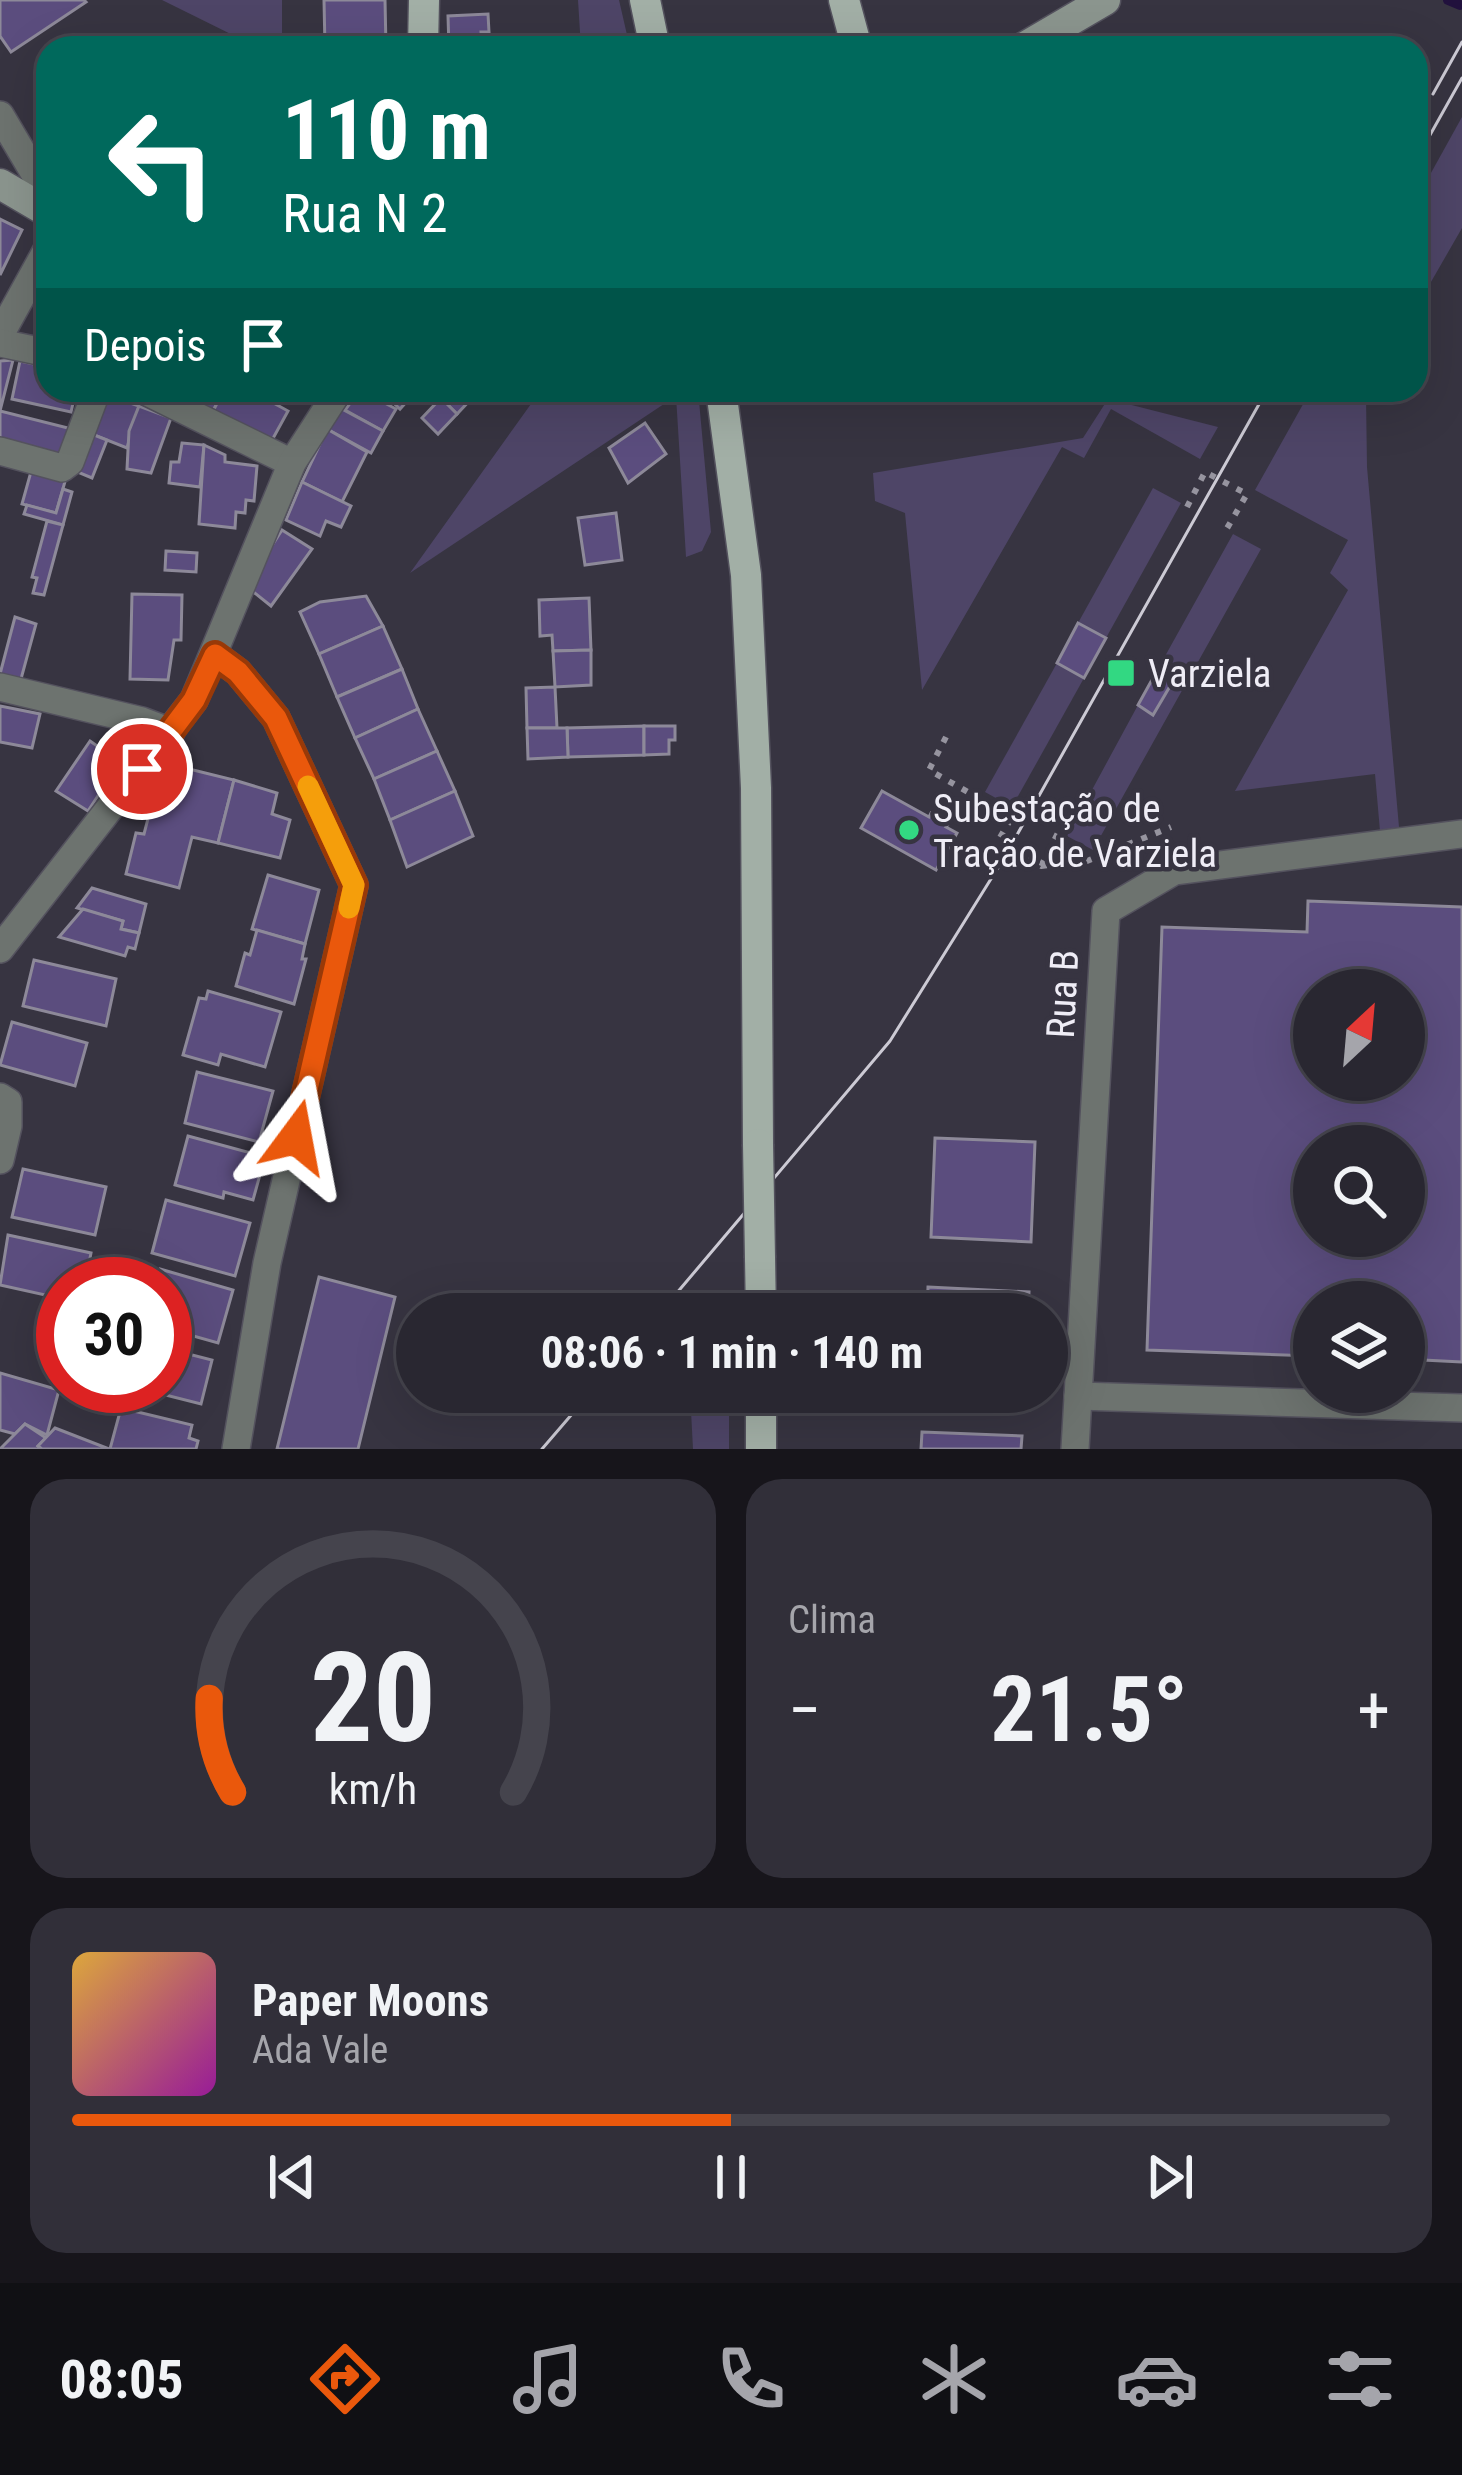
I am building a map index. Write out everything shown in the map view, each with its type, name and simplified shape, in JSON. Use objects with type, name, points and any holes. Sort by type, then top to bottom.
[{"type":"main road","points":[[423,36],[424,0]]},
{"type":"main road","points":[[645,0],[652,36]]},
{"type":"main road","points":[[844,0],[853,36]]},
{"type":"main road","points":[[723,402],[746,575],[756,788],[760,1293]]},
{"type":"main road","points":[[761,1413],[761,1449]]},
{"type":"street","points":[[1044,36],[1106,0]]},
{"type":"street","points":[[0,115],[36,176]]},
{"type":"street","points":[[0,184],[36,205]]},
{"type":"street","points":[[36,271],[0,339],[36,350]]},
{"type":"street","points":[[0,451],[62,468],[70,462],[92,402]]},
{"type":"street","points":[[167,402],[292,463]]},
{"type":"street","points":[[0,949],[171,733],[205,682],[292,463],[331,402]]},
{"type":"street","points":[[215,655],[238,672],[276,718],[354,885],[267,1263],[236,1449]]},
{"type":"street","points":[[0,687],[142,721],[171,733]]},
{"type":"street","name":"Rua B","points":[[1075,1449],[1106,911],[1174,871],[1462,834]]},
{"type":"street","points":[[0,1097],[8,1102],[0,1160]]},
{"type":"street","points":[[1078,1396],[1462,1408]]},
{"type":"path","points":[[1187,507],[1205,472],[1247,494],[1226,530]]},
{"type":"path","points":[[946,737],[928,770],[1015,813],[998,841],[1041,866],[1087,861],[1171,827]]},
{"type":"path","points":[[1041,866],[1059,831]]},
{"type":"shaded area","points":[[162,0],[282,0],[282,36],[235,36]]},
{"type":"shaded area","points":[[578,0],[619,0],[627,36],[580,36]]},
{"type":"shaded area","points":[[1462,117],[1462,228],[1428,287],[1428,178]]},
{"type":"shaded area","points":[[532,402],[667,402],[410,573]]},
{"type":"shaded area","points":[[676,402],[699,402],[711,532],[702,551],[686,557]]},
{"type":"shaded area","points":[[1106,402],[1218,427],[1200,459],[1111,409],[1084,458],[1062,447],[922,690],[905,513],[875,501],[873,473],[1083,438]]},
{"type":"shaded area","points":[[1304,402],[1366,402],[1367,467],[1399,827],[1380,831],[1375,774],[1235,791],[1348,590],[1330,573],[1348,540],[1255,490]]},
{"type":"shaded area","points":[[1153,488],[1181,503],[1106,638],[1078,623]]},
{"type":"shaded area","points":[[1233,534],[1261,549],[1093,850],[1067,836],[1138,705],[1154,714],[1175,677],[1159,667]]},
{"type":"shaded area","points":[[1057,663],[1084,678],[1012,807],[985,792]]},
{"type":"shaded area","points":[[691,1413],[729,1413],[729,1449],[693,1449]]},
{"type":"building","points":[[0,0],[86,2],[11,52],[0,36]]},
{"type":"building","points":[[324,0],[385,0],[386,36],[325,36]]},
{"type":"building","points":[[488,14],[489,32],[449,36],[448,16]]},
{"type":"building","points":[[0,219],[22,230],[0,275]]},
{"type":"building","points":[[13,360],[0,411],[0,361]]},
{"type":"building","points":[[20,361],[36,364],[36,402],[73,402],[71,412],[12,399]]},
{"type":"building","points":[[101,402],[139,406],[127,448],[89,433]]},
{"type":"building","points":[[188,402],[218,402],[212,413]]},
{"type":"building","points":[[218,402],[272,402],[288,411],[271,442],[212,413]]},
{"type":"building","points":[[351,402],[383,402],[396,409],[383,431],[345,410]]},
{"type":"building","points":[[437,402],[445,402],[457,414],[438,434],[422,418]]},
{"type":"building","points":[[445,402],[468,402],[457,414]]},
{"type":"building","points":[[139,406],[171,418],[151,473],[127,469],[129,431]]},
{"type":"building","points":[[340,408],[383,431],[371,453],[327,429]]},
{"type":"building","points":[[0,411],[72,429],[59,458],[0,444]]},
{"type":"building","points":[[645,423],[666,454],[628,483],[609,448]]},
{"type":"building","points":[[327,429],[367,452],[342,502],[302,482]]},
{"type":"building","points":[[89,433],[107,440],[92,478],[75,471]]},
{"type":"building","points":[[182,443],[204,445],[200,487],[169,483],[171,462],[179,462]]},
{"type":"building","points":[[204,445],[225,455],[225,462],[257,466],[254,501],[246,500],[245,513],[236,512],[235,528],[199,524]]},
{"type":"building","points":[[32,468],[66,478],[56,513],[22,504]]},
{"type":"building","points":[[302,482],[351,506],[341,527],[326,521],[320,536],[286,520]]},
{"type":"building","points":[[63,489],[72,492],[63,525],[24,514],[27,505],[56,513]]},
{"type":"building","points":[[616,513],[622,560],[585,565],[578,518]]},
{"type":"building","points":[[47,521],[63,525],[44,595],[33,593],[37,578],[32,577]]},
{"type":"building","points":[[282,530],[312,549],[271,606],[246,586]]},
{"type":"building","points":[[166,551],[197,553],[196,572],[165,570]]},
{"type":"building","points":[[132,594],[182,595],[181,640],[174,640],[168,680],[130,679]]},
{"type":"building","points":[[366,596],[383,626],[319,654],[300,612],[320,602]]},
{"type":"building","points":[[589,598],[591,650],[553,651],[552,635],[540,636],[539,600]]},
{"type":"building","points":[[15,617],[36,624],[21,679],[0,674]]},
{"type":"building","points":[[1078,623],[1106,638],[1084,678],[1057,663]]},
{"type":"building","points":[[383,626],[402,669],[337,697],[319,654]]},
{"type":"building","points":[[591,650],[591,685],[555,687],[553,651]]},
{"type":"building","points":[[1159,667],[1176,676],[1153,715],[1138,705]]},
{"type":"building","points":[[402,669],[418,709],[355,738],[337,697]]},
{"type":"building","points":[[555,687],[557,728],[527,728],[526,688]]},
{"type":"building","points":[[0,706],[40,714],[32,748],[0,742]]},
{"type":"building","points":[[418,709],[437,751],[374,779],[355,738]]},
{"type":"building","points":[[644,726],[644,755],[568,757],[567,728]]},
{"type":"building","points":[[644,726],[675,726],[669,754],[644,755]]},
{"type":"building","points":[[527,728],[567,728],[568,757],[528,759]]},
{"type":"building","points":[[90,741],[120,762],[88,811],[56,791]]},
{"type":"building","points":[[437,751],[455,791],[390,820],[374,779]]},
{"type":"building","points":[[185,768],[234,780],[218,843],[192,837],[179,888],[126,874],[136,833],[144,834],[156,788],[178,794]]},
{"type":"building","points":[[234,780],[277,793],[272,814],[290,820],[280,858],[218,843]]},
{"type":"building","points":[[455,791],[473,836],[407,867],[390,820]]},
{"type":"building","name":"Subestação de Tração de Varziela","points":[[882,791],[949,823],[946,827],[957,833],[936,870],[861,828]]},
{"type":"building","points":[[268,875],[319,890],[305,944],[252,929]]},
{"type":"building","points":[[92,888],[146,904],[139,933],[121,929],[123,921],[77,908]]},
{"type":"building","points":[[1308,901],[1462,907],[1462,1362],[1425,1360],[1425,1281],[1293,1281],[1293,1355],[1147,1350],[1162,927],[1307,932]]},
{"type":"building","points":[[83,909],[123,921],[121,929],[139,933],[135,949],[128,947],[125,956],[59,937]]},
{"type":"building","points":[[257,930],[305,944],[302,959],[306,959],[294,1004],[236,986]]},
{"type":"building","points":[[34,960],[116,979],[106,1026],[23,1006]]},
{"type":"building","points":[[208,991],[281,1012],[265,1067],[221,1054],[218,1065],[183,1055],[199,998],[206,999]]},
{"type":"building","points":[[12,1022],[87,1043],[75,1086],[0,1065]]},
{"type":"building","points":[[197,1072],[273,1091],[259,1142],[185,1123]]},
{"type":"building","points":[[188,1136],[251,1153],[249,1160],[263,1164],[253,1200],[224,1192],[223,1198],[175,1185]]},
{"type":"building","points":[[935,1138],[1035,1142],[1031,1242],[931,1237]]},
{"type":"building","points":[[23,1169],[106,1187],[95,1235],[12,1217]]},
{"type":"building","points":[[166,1200],[250,1223],[235,1276],[192,1264],[192,1257],[152,1253]]},
{"type":"building","points":[[8,1235],[91,1253],[90,1257],[36,1257],[36,1293],[0,1285]]},
{"type":"building","points":[[319,1277],[395,1297],[358,1449],[277,1449]]},
{"type":"building","points":[[192,1278],[233,1290],[218,1343],[192,1336]]},
{"type":"building","points":[[928,1287],[1029,1292],[1029,1293],[928,1293]]},
{"type":"building","points":[[192,1355],[212,1360],[201,1404],[192,1402]]},
{"type":"building","points":[[0,1373],[36,1383],[36,1413],[53,1413],[47,1435],[25,1424],[15,1434],[0,1430]]},
{"type":"building","points":[[120,1413],[142,1413],[192,1425],[189,1438],[198,1441],[196,1449],[110,1449]]},
{"type":"building","points":[[25,1424],[46,1438],[38,1446],[42,1449],[0,1449]]},
{"type":"building","points":[[55,1428],[109,1449],[38,1446]]},
{"type":"building","points":[[922,1432],[1022,1436],[1021,1449],[921,1449]]},
{"type":"waterway","points":[[1448,0],[1460,5]]},
{"type":"tram line","points":[[1433,94],[1462,42]]},
{"type":"tram line","points":[[1428,139],[1462,78]]},
{"type":"tram line","points":[[677,1293],[890,1041],[1004,858],[1260,402]]},
{"type":"tram line","points":[[542,1449],[573,1413]]},
{"type":"slow traffic","points":[[308,786],[354,885],[349,908]]},
{"type":"place","name":"Varziela","points":[[1121,673]]},
{"type":"place","name":"Subestação de Tração de Varziela","points":[[909,830]]},
{"type":"route","points":[[142,769],[194,700],[215,655],[238,672],[276,718],[354,885],[296,1137]]}]
